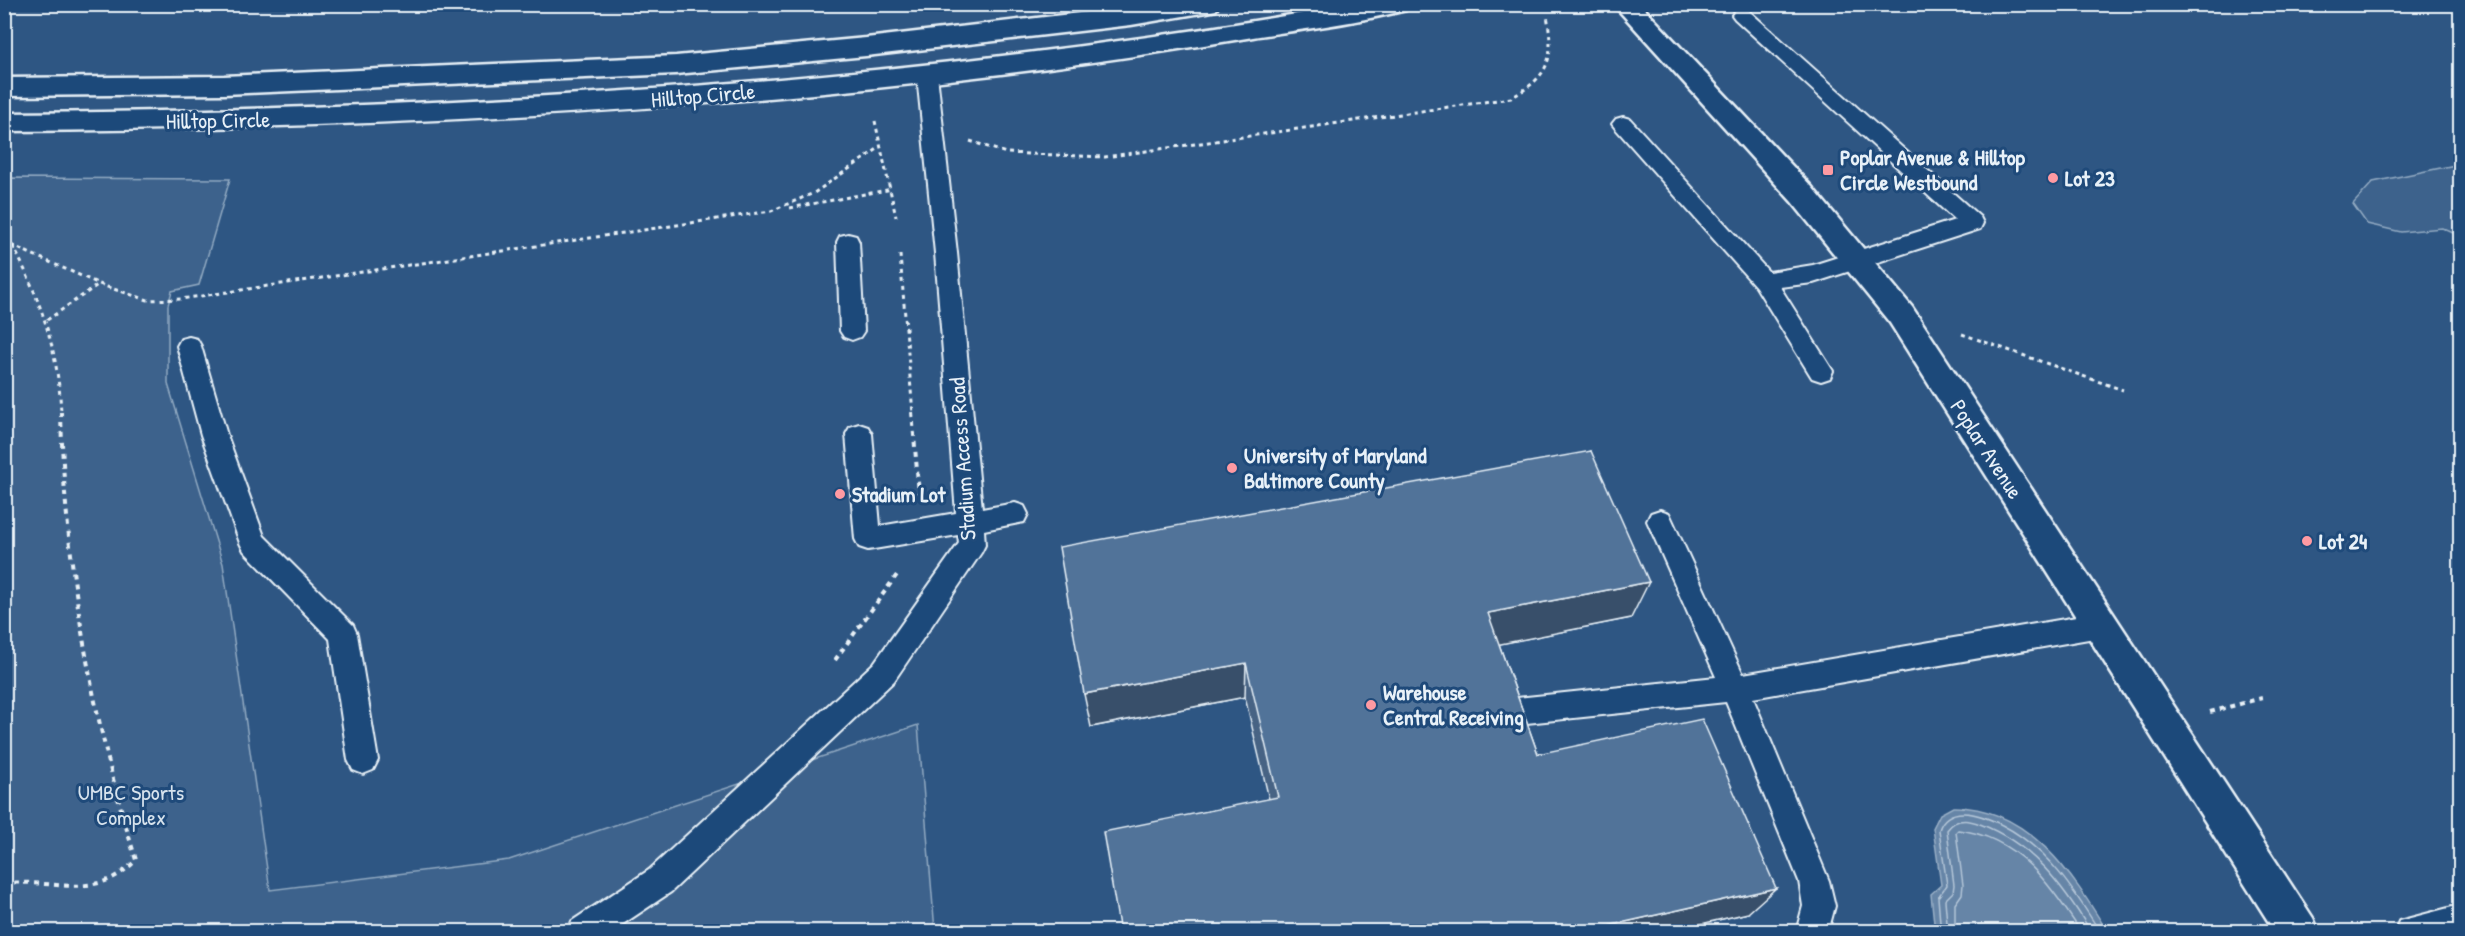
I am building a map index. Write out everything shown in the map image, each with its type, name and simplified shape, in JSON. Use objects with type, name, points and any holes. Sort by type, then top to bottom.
[{"type":"street","name":"Hilltop Circle","points":[[4,87],[224,85],[676,65],[901,44],[1131,17],[1207,4]]},
{"type":"street","name":"Hilltop Circle","points":[[4,122],[198,122],[452,112],[669,99],[927,75],[1141,47],[1397,4]]},
{"type":"street","name":"Poplar Avenue","points":[[1625,4],[1860,260],[1901,315],[2299,932]]},
{"type":"lane","points":[[1742,15],[1972,224],[1813,274],[1764,281]]},
{"type":"lane","name":"Stadium Access Road","points":[[584,932],[660,881],[884,672],[972,545],[947,264],[927,75]]},
{"type":"lane","points":[[1623,124],[1764,281],[1821,371]]},
{"type":"lane","points":[[848,242],[852,331]]},
{"type":"lane","points":[[189,346],[214,435],[253,543],[343,634],[363,760]]},
{"type":"lane","points":[[860,434],[868,539],[1015,514]]},
{"type":"lane","points":[[1660,521],[1735,688],[1814,881],[1819,906],[1812,932]]},
{"type":"lane","points":[[1498,713],[1735,688],[2100,625]]},
{"type":"lane","points":[[2410,932],[2460,921]]},
{"type":"path","points":[[964,139],[1006,153],[1105,157],[1511,98],[1532,87],[1548,66],[1553,50],[1547,15]]},
{"type":"path","points":[[875,121],[879,148],[892,189],[896,217]]},
{"type":"path","points":[[771,211],[792,205],[820,190],[879,148]]},
{"type":"path","points":[[4,242],[99,284],[148,300],[181,299],[771,211],[892,189]]},
{"type":"path","points":[[4,883],[22,880],[83,887],[107,882],[130,868],[136,860],[105,757],[82,615],[63,471],[59,376],[46,320],[32,280],[12,245]]},
{"type":"path","points":[[900,255],[919,498]]},
{"type":"path","points":[[46,320],[99,284]]},
{"type":"path","points":[[1952,332],[1989,341],[2082,378],[2123,390]]},
{"type":"path","points":[[2209,712],[2262,698]]},
{"type":"shaded area","name":"University of Maryland Baltimore County","points":[[5,5],[2460,5],[2460,931],[5,931]]},
{"type":"green space","points":[[2460,164],[2460,236],[2442,228],[2401,232],[2367,224],[2353,204],[2373,182]]},
{"type":"green space","name":"UMBC Sports Complex","points":[[5,178],[230,179],[199,285],[172,291],[168,305],[168,384],[223,564],[270,890],[509,860],[918,725],[935,931],[5,932]]},
{"type":"water","points":[[1953,807],[1980,810],[2004,818],[2026,831],[2063,867],[2107,931],[1931,931],[1934,923],[1931,894],[1941,885],[1933,828],[1940,814]]},
{"type":"building","name":"Warehouse Central Receiving","points":[[1591,451],[1649,582],[1488,613],[1538,754],[1702,719],[1776,888],[1581,932],[1120,932],[1103,832],[1278,797],[1246,663],[1084,694],[1059,547]]},
{"type":"place","name":"Poplar Avenue & Hilltop Circle Westbound","points":[[1828,170]]},
{"type":"place","name":"Lot 23","points":[[2053,178]]},
{"type":"place","name":"University of Maryland Baltimore County","points":[[1232,468]]},
{"type":"place","name":"Stadium Lot","points":[[840,494]]},
{"type":"place","name":"Lot 24","points":[[2307,541]]},
{"type":"place","name":"Warehouse Central Receiving","points":[[1371,705]]}]
